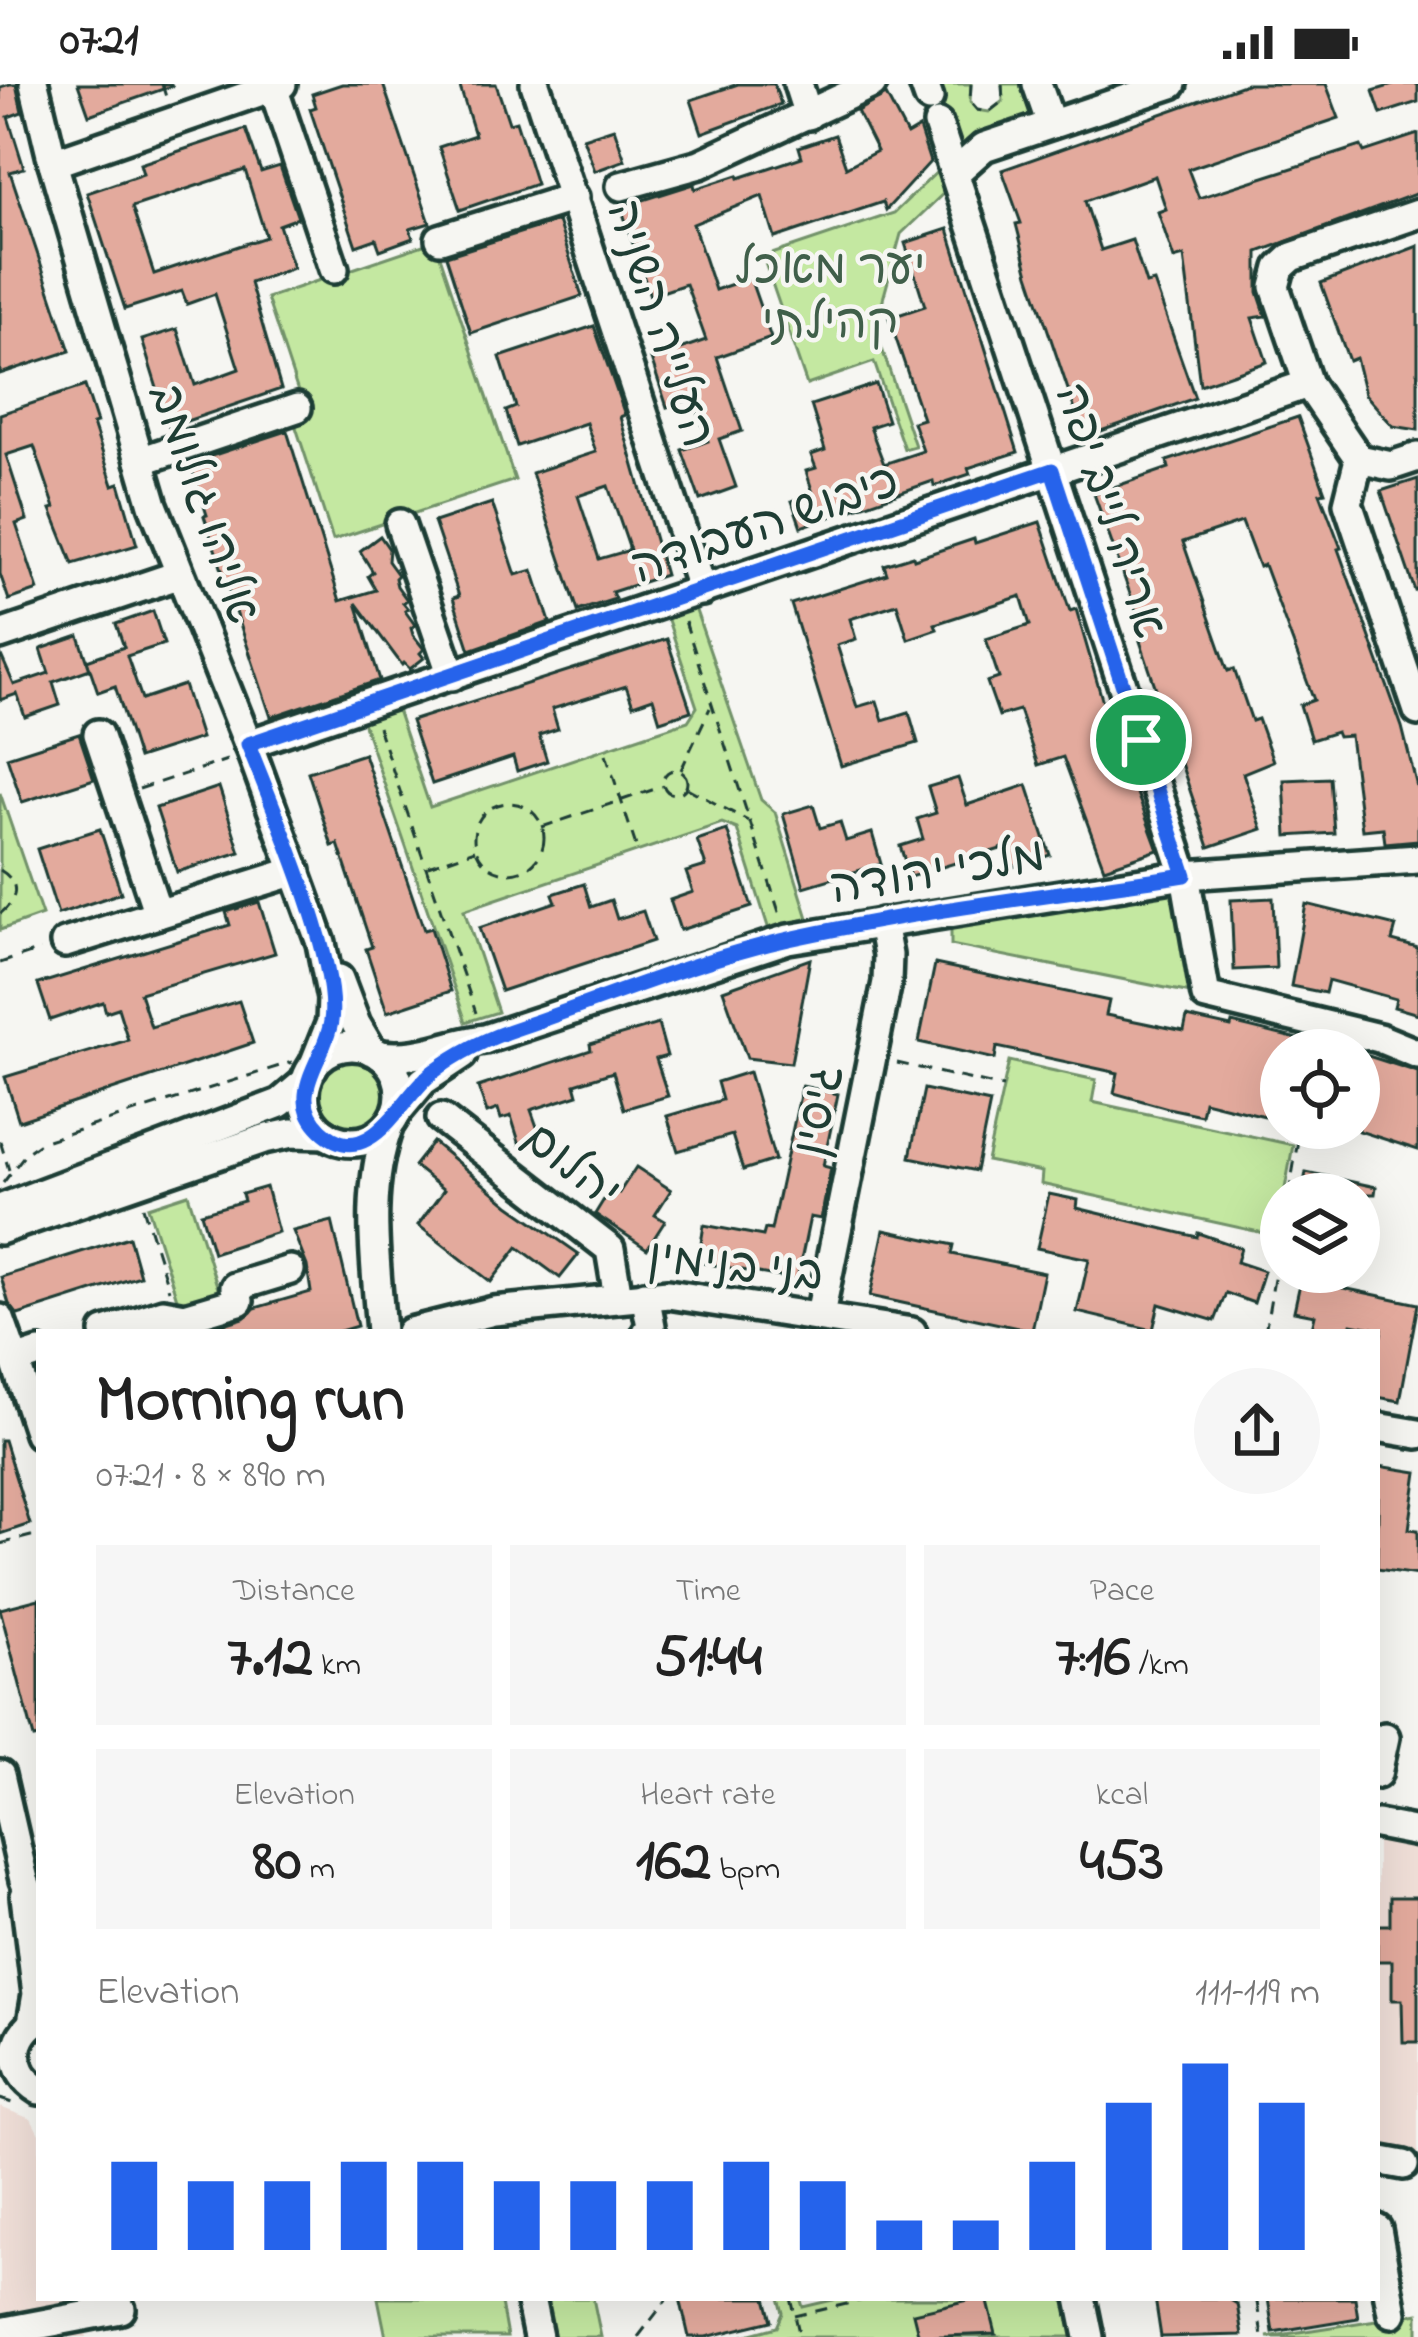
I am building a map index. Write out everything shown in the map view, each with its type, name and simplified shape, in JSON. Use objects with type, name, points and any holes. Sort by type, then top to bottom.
[{"type":"street","name":"אליהו גולומב","points":[[34,84],[52,163],[178,575],[250,748],[321,944],[332,999],[331,1022],[306,1069]]},
{"type":"street","name":"העלייה השניה","points":[[535,84],[574,196],[690,595]]},
{"type":"street","points":[[798,84],[808,115]]},
{"type":"street","points":[[620,186],[700,164],[872,84]]},
{"type":"street","points":[[1037,84],[1051,124]]},
{"type":"street","points":[[955,173],[984,147],[1172,84]]},
{"type":"street","points":[[52,163],[278,86],[334,269]]},
{"type":"street","name":"אריה לייב יפה","points":[[930,102],[1185,875],[1206,996],[1379,1038],[1418,1054]]},
{"type":"street","points":[[440,239],[574,196]]},
{"type":"street","points":[[1418,214],[1292,257],[1280,268],[1275,287],[1308,384],[1359,459],[1391,466],[1418,457]]},
{"type":"street","name":"כיבוש העבודה","points":[[250,748],[1308,384]]},
{"type":"street","points":[[140,460],[297,408]]},
{"type":"street","points":[[1359,459],[1348,503],[1418,711]]},
{"type":"street","points":[[400,524],[452,676]]},
{"type":"street","points":[[0,635],[178,575]]},
{"type":"street","points":[[98,734],[158,914]]},
{"type":"street","name":"מלכי יהודה","points":[[376,1053],[415,1058],[482,1030],[788,939],[1185,875],[1418,859]]},
{"type":"street","points":[[64,943],[296,871]]},
{"type":"street","name":"גיסין","points":[[820,1315],[887,982],[882,923]]},
{"type":"street","name":"אליהו גולומב","points":[[321,944],[333,961],[346,1003],[376,1053]]},
{"type":"street","name":"מלכי יהודה","points":[[393,1118],[436,1070],[482,1030]]},
{"type":"street","points":[[0,1209],[280,1103],[306,1069],[337,1049],[352,1046],[376,1053],[397,1078],[393,1118],[381,1147],[372,1204],[381,1329]]},
{"type":"street","points":[[306,1069],[308,1112],[356,1162],[372,1204]]},
{"type":"street","points":[[0,1230],[264,1139],[292,1133],[363,1141],[393,1118]]},
{"type":"street","name":"יהלום","points":[[441,1118],[610,1249],[650,1329]]},
{"type":"street","points":[[114,1329],[163,1313],[184,1321],[239,1300],[235,1287],[290,1270]]},
{"type":"street","name":"בני בנימין","points":[[422,1329],[494,1311],[668,1294],[896,1329]]},
{"type":"street","points":[[0,1318],[27,1357],[36,1415]]},
{"type":"street","points":[[1380,1428],[1418,1434]]},
{"type":"street","points":[[1380,1758],[1384,1737]]},
{"type":"street","points":[[0,1774],[12,1882],[36,1990]]},
{"type":"street","points":[[1380,1825],[1418,1832]]},
{"type":"street","points":[[12,1882],[36,1913]]},
{"type":"street","points":[[0,2043],[33,2023]]},
{"type":"street","points":[[33,2023],[19,2037],[16,2062],[34,2087]]},
{"type":"street","points":[[0,2076],[34,2087]]},
{"type":"street","points":[[1380,2246],[1392,2313]]},
{"type":"street","points":[[531,2301],[538,2337]]},
{"type":"street","points":[[1082,2301],[1089,2337]]},
{"type":"street","points":[[0,2332],[120,2303],[128,2337]]},
{"type":"path","points":[[971,84],[969,99],[983,112],[999,106],[1003,86],[1015,84]]},
{"type":"path","points":[[690,595],[712,705],[788,939]]},
{"type":"path","points":[[370,703],[482,1030]]},
{"type":"path","points":[[664,786],[666,774],[682,769],[712,705]]},
{"type":"path","points":[[119,796],[250,748]]},
{"type":"path","points":[[606,754],[636,846]]},
{"type":"path","points":[[682,769],[688,789]]},
{"type":"path","points":[[664,786],[676,794],[688,789]]},
{"type":"path","points":[[540,827],[664,786]]},
{"type":"path","points":[[688,789],[750,822]]},
{"type":"path","points":[[511,800],[535,813],[540,827],[545,842],[533,867],[510,874],[482,864],[472,835],[488,808],[511,800]]},
{"type":"path","points":[[426,867],[477,849]]},
{"type":"path","points":[[0,870],[12,878],[16,888],[10,906],[0,914]]},
{"type":"path","points":[[0,963],[64,943]]},
{"type":"path","points":[[872,1058],[1003,1087]]},
{"type":"path","points":[[0,1188],[40,1142],[306,1069]]},
{"type":"path","points":[[0,1141],[10,1172]]},
{"type":"path","points":[[135,1184],[184,1321]]},
{"type":"path","points":[[1266,1329],[1272,1293]]},
{"type":"path","points":[[0,1544],[36,1535]]},
{"type":"path","points":[[638,2337],[666,2301]]},
{"type":"path","points":[[792,2301],[800,2337]]},
{"type":"path","points":[[795,2316],[859,2301]]},
{"type":"path","points":[[1258,2301],[1262,2337]]},
{"type":"shaded area","points":[[1380,1836],[1418,1844],[1418,2153],[1380,2147]]},
{"type":"shaded area","points":[[0,2107],[31,2119],[36,2128],[36,2301],[79,2301],[87,2337],[0,2337]]},
{"type":"green space","points":[[924,84],[971,84],[970,102],[977,110],[989,112],[1003,101],[1002,84],[1037,84],[1051,124],[950,159]]},
{"type":"green space","name":"יער מאכל קהילתי","points":[[943,166],[949,188],[901,234],[875,328],[915,446],[904,449],[874,362],[807,385],[763,257],[894,213]]},
{"type":"green space","points":[[435,241],[515,480],[333,540],[294,421],[306,416],[267,298]]},
{"type":"green space","points":[[694,605],[761,800],[775,812],[808,918],[769,930],[737,829],[722,823],[464,910],[498,1012],[466,1022],[362,719],[396,707],[430,807],[688,721],[697,707],[666,614]]},
{"type":"green space","points":[[0,793],[42,915],[0,930]]},
{"type":"green space","points":[[1185,875],[1206,996],[951,945],[951,910]]},
{"type":"green space","points":[[352,1060],[377,1070],[387,1095],[377,1120],[352,1130],[327,1120],[317,1095],[327,1070]]},
{"type":"green space","points":[[1009,1061],[1096,1080],[1092,1102],[1260,1138],[1260,1149],[1292,1149],[1288,1173],[1260,1173],[1260,1232],[1041,1184],[1042,1172],[987,1161]]},
{"type":"green space","points":[[188,1194],[220,1295],[180,1308],[148,1207]]},
{"type":"green space","points":[[379,2301],[501,2301],[507,2337],[386,2337]]},
{"type":"green space","points":[[539,2301],[594,2301],[601,2337],[545,2337]]},
{"type":"green space","points":[[780,2301],[801,2301],[803,2307],[828,2301],[1078,2301],[1086,2337],[740,2337],[777,2327],[783,2313]]},
{"type":"green space","points":[[1418,2313],[1418,2337],[1267,2337],[1402,2316]]},
{"type":"building","points":[[16,84],[22,112],[8,117],[24,168],[10,172],[70,351],[0,374],[0,87]]},
{"type":"building","points":[[78,84],[171,84],[172,86],[89,115]]},
{"type":"building","points":[[342,84],[383,84],[430,223],[410,229],[413,238],[380,250],[376,239],[356,246],[310,109],[316,107],[312,94]]},
{"type":"building","points":[[459,84],[496,84],[509,123],[516,121],[536,184],[460,210],[439,147],[475,135]]},
{"type":"building","points":[[738,84],[774,84],[781,104],[702,133],[691,100]]},
{"type":"building","points":[[1246,84],[1326,84],[1339,118],[1188,169],[1199,198],[1361,146],[1364,152],[1418,134],[1418,193],[1258,252],[1258,292],[1266,316],[1252,318],[1267,362],[1200,385],[1184,256],[1174,259],[1158,212],[1166,209],[1155,176],[1085,201],[1101,250],[1132,240],[1146,284],[1154,282],[1195,398],[1084,437],[1029,274],[1016,224],[1021,223],[1002,170]]},
{"type":"building","points":[[1418,84],[1418,102],[1381,114],[1373,91]]},
{"type":"building","points":[[886,95],[907,135],[919,128],[930,162],[886,210],[883,202],[775,238],[762,196],[693,224],[715,290],[750,278],[771,338],[717,357],[742,431],[719,439],[736,487],[700,500],[682,450],[708,441],[693,398],[667,407],[651,359],[706,340],[686,284],[650,296],[621,207],[802,157],[799,147],[835,135],[846,167],[877,151],[857,111]]},
{"type":"building","points":[[614,128],[625,160],[595,171],[583,138]]},
{"type":"building","points":[[246,129],[261,172],[280,166],[298,218],[279,225],[293,268],[250,283],[281,389],[169,427],[142,340],[177,329],[195,385],[239,369],[215,294],[187,304],[182,291],[125,309],[87,193],[143,174],[140,164]],"holes":[[[245,170],[266,237],[154,274],[132,207]]]},
{"type":"building","points":[[558,221],[582,296],[471,333],[446,256]]},
{"type":"building","points":[[948,229],[1018,452],[968,468],[970,474],[934,486],[933,481],[801,527],[792,501],[813,493],[806,471],[816,468],[811,455],[825,450],[811,405],[876,384],[888,421],[870,427],[884,464],[923,451],[913,422],[923,419],[889,318],[925,306],[905,243]]},
{"type":"building","points":[[1418,246],[1418,430],[1393,426],[1365,394],[1356,358],[1349,361],[1321,283]]},
{"type":"building","points":[[594,326],[625,415],[620,417],[665,575],[612,592],[615,599],[578,611],[532,473],[596,452],[586,423],[517,446],[506,411],[516,407],[500,357]],"holes":[[[608,486],[630,550],[599,559],[578,496]]]},
{"type":"building","points":[[85,386],[97,423],[93,424],[113,485],[119,483],[137,545],[73,564],[51,509],[55,508],[34,446],[6,455],[27,520],[16,524],[38,590],[9,600],[0,574],[0,414]]},
{"type":"building","points":[[1298,417],[1325,492],[1320,493],[1338,549],[1402,727],[1418,791],[1418,840],[1385,843],[1383,828],[1362,830],[1350,736],[1338,737],[1336,732],[1311,740],[1300,705],[1314,700],[1264,565],[1259,567],[1242,522],[1183,542],[1228,671],[1234,669],[1252,721],[1258,719],[1273,761],[1243,773],[1262,829],[1209,847],[1140,641],[1146,638],[1094,494],[1169,468],[1167,461]]},
{"type":"building","points":[[287,431],[340,601],[376,590],[368,576],[373,572],[360,551],[380,536],[389,549],[388,561],[398,575],[397,586],[407,600],[405,611],[415,625],[411,628],[424,658],[410,669],[402,665],[356,603],[380,680],[271,717],[190,463]]},
{"type":"building","points":[[1418,479],[1418,590],[1415,591],[1381,491]]},
{"type":"building","points":[[492,503],[516,575],[533,570],[550,622],[470,650],[453,598],[459,596],[434,522]]},
{"type":"building","points":[[1040,522],[1070,611],[1076,609],[1102,699],[1158,850],[1104,868],[1063,757],[1038,765],[1019,710],[999,716],[987,682],[999,678],[986,639],[1030,625],[1021,596],[935,624],[937,629],[908,639],[897,604],[850,619],[856,639],[837,645],[857,707],[877,701],[883,720],[909,712],[918,743],[841,766],[791,604],[887,574],[884,565]]},
{"type":"building","points":[[153,611],[164,644],[127,656],[142,699],[184,685],[201,738],[138,758],[115,686],[98,692],[87,660],[124,647],[116,624]]},
{"type":"building","points":[[79,636],[90,669],[53,682],[60,705],[25,717],[17,694],[0,700],[0,653],[14,685],[49,673],[41,649]]},
{"type":"building","points":[[667,639],[691,711],[660,721],[653,698],[633,705],[626,686],[552,709],[558,729],[539,735],[547,761],[517,771],[513,757],[432,784],[411,721]]},
{"type":"building","points":[[79,734],[94,779],[22,802],[7,757]]},
{"type":"building","points":[[364,754],[424,930],[431,928],[451,991],[387,1012],[366,949],[372,947],[308,772]]},
{"type":"building","points":[[958,778],[967,805],[1027,785],[1050,855],[1013,867],[1007,847],[910,877],[900,846],[923,839],[917,819],[936,813],[928,787]]},
{"type":"building","points":[[1330,778],[1334,833],[1287,836],[1284,780]]},
{"type":"building","points":[[219,787],[240,852],[177,872],[156,808]]},
{"type":"building","points":[[813,805],[820,828],[840,822],[846,841],[872,833],[881,864],[804,887],[783,814]]},
{"type":"building","points":[[100,829],[121,893],[58,914],[37,849]]},
{"type":"building","points":[[727,830],[752,907],[680,930],[670,900],[693,892],[686,872],[706,866],[697,840]]},
{"type":"building","points":[[584,884],[591,907],[611,900],[617,919],[643,911],[653,941],[501,991],[479,928],[556,902],[553,894]]},
{"type":"building","points":[[1273,898],[1276,968],[1234,970],[1231,900]]},
{"type":"building","points":[[259,902],[275,953],[140,993],[151,1027],[239,1001],[253,1043],[19,1121],[5,1077],[128,1040],[118,1008],[106,1012],[103,1002],[50,1020],[38,984],[230,925],[226,912]]},
{"type":"building","points":[[1306,904],[1396,926],[1392,941],[1418,948],[1418,1014],[1394,1007],[1396,999],[1328,980],[1325,993],[1291,986]]},
{"type":"building","points":[[810,959],[791,1063],[747,1058],[723,990]]},
{"type":"building","points":[[935,964],[1109,1001],[1106,1015],[1184,1031],[1187,1017],[1231,1027],[1232,1023],[1260,1030],[1260,1115],[1204,1101],[1201,1115],[1168,1108],[1114,1093],[1118,1073],[997,1047],[995,1059],[919,1042]]},
{"type":"building","points":[[658,1024],[667,1056],[656,1059],[668,1096],[624,1109],[613,1072],[575,1084],[578,1095],[531,1110],[541,1138],[520,1145],[511,1116],[501,1119],[498,1109],[487,1113],[478,1087]]},
{"type":"building","points":[[1380,1060],[1418,1072],[1418,1150],[1380,1138]]},
{"type":"building","points":[[749,1072],[775,1160],[743,1170],[732,1135],[678,1151],[667,1116],[722,1100],[717,1082]]},
{"type":"building","points":[[802,1086],[838,1094],[823,1166],[831,1168],[821,1219],[810,1217],[797,1280],[698,1262],[704,1225],[763,1236],[765,1229],[771,1230]]},
{"type":"building","points":[[924,1089],[990,1103],[976,1171],[910,1157]]},
{"type":"building","points":[[433,1142],[509,1205],[579,1254],[560,1278],[518,1247],[491,1282],[418,1225],[444,1190],[414,1166]]},
{"type":"building","points":[[636,1167],[671,1190],[655,1215],[665,1221],[647,1249],[595,1214],[611,1188],[619,1193]]},
{"type":"building","points":[[266,1187],[278,1232],[213,1253],[201,1213],[244,1201],[242,1194]]},
{"type":"building","points":[[1049,1194],[1078,1200],[1077,1208],[1197,1237],[1198,1233],[1241,1248],[1237,1262],[1260,1270],[1260,1284],[1254,1303],[1226,1293],[1215,1321],[1159,1304],[1153,1329],[1149,1329],[1077,1312],[1089,1259],[1037,1248]]},
{"type":"building","points":[[332,1221],[357,1326],[208,1329],[244,1318],[255,1308],[311,1292],[293,1231]]},
{"type":"building","points":[[884,1230],[954,1245],[952,1254],[1044,1273],[1032,1329],[870,1296]]},
{"type":"building","points":[[129,1237],[140,1276],[18,1315],[9,1304],[1,1277]]},
{"type":"building","points":[[1298,1293],[1367,1293],[1418,1304],[1400,1401],[1380,1398],[1382,1330],[1352,1324],[1351,1329],[1312,1329],[1315,1315],[1294,1311]]},
{"type":"building","points":[[0,1440],[4,1440],[30,1524],[0,1534]]},
{"type":"building","points":[[1380,1466],[1417,1472],[1409,1529],[1418,1530],[1418,1575],[1380,1569]]},
{"type":"building","points":[[36,1600],[36,1738],[34,1738],[0,1609]]},
{"type":"building","points":[[1390,1897],[1418,1897],[1418,2042],[1403,2042],[1402,2000],[1392,2000],[1392,1961],[1380,1961],[1380,1925],[1390,1925]]},
{"type":"building","points":[[681,2301],[767,2301],[772,2321],[689,2337]]},
{"type":"building","points":[[964,2301],[988,2301],[996,2334],[919,2337],[913,2313]]},
{"type":"building","points":[[1155,2301],[1237,2304],[1242,2335],[1161,2337]]},
{"type":"building","points":[[1268,2301],[1355,2301],[1358,2318],[1273,2332]]},
{"type":"route","points":[[1052,470],[1141,740],[1185,875],[788,939],[714,962],[485,1039],[436,1070],[389,1125],[363,1141],[326,1135],[308,1112],[307,1081],[330,1027],[332,999],[321,944],[248,744],[1052,470]]}]
